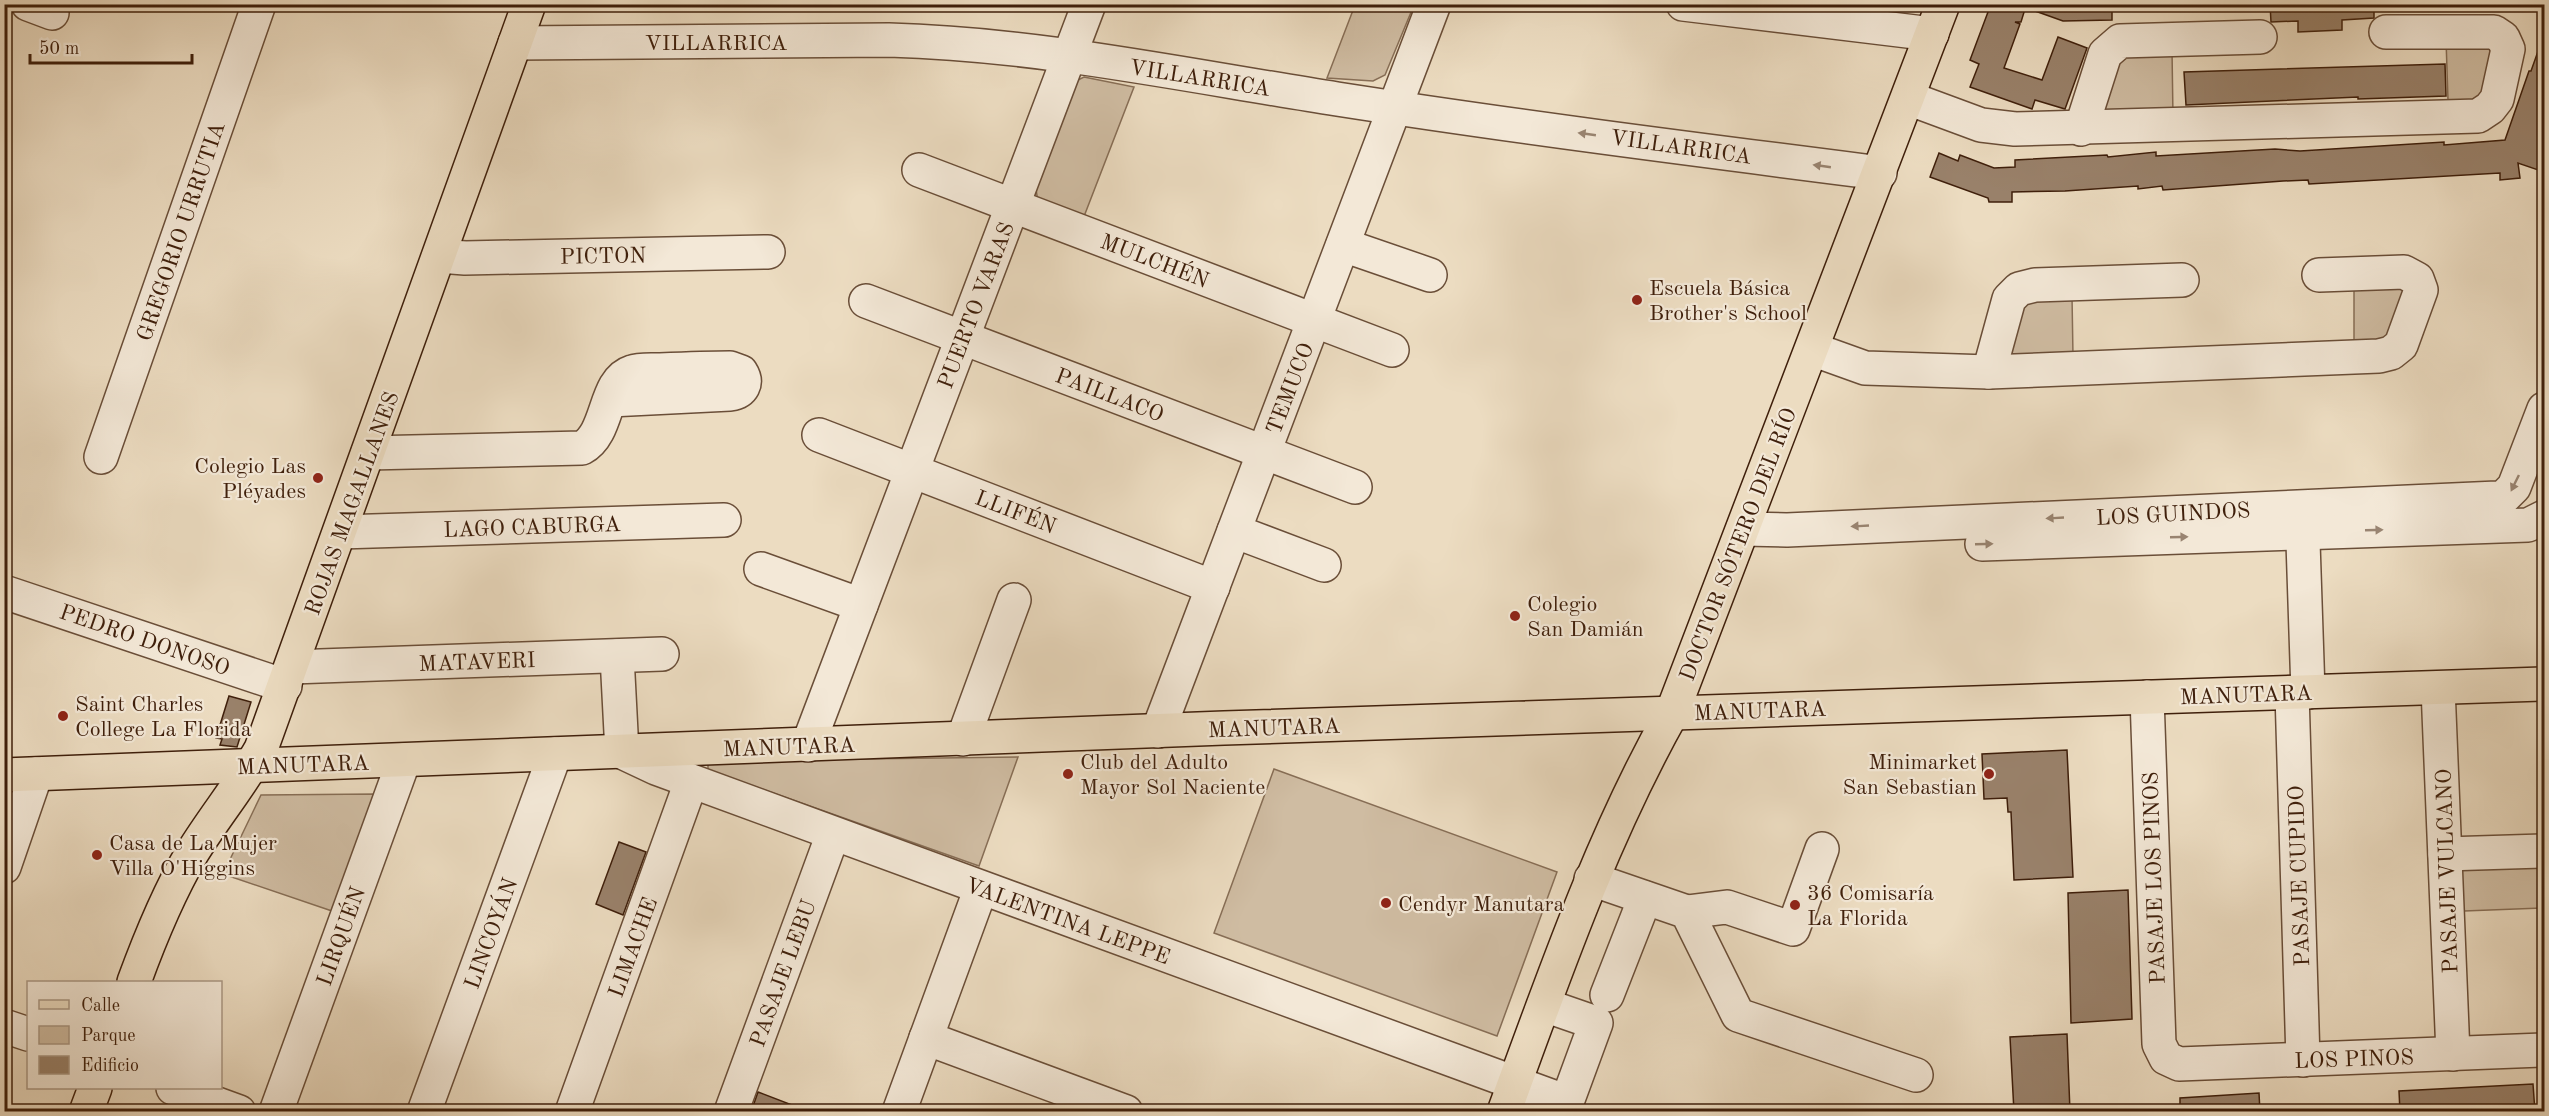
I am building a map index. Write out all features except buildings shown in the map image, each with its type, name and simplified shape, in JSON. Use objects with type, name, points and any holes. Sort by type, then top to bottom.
[{"type":"main road","name":"ROJAS MAGALLANES","points":[[134,981],[153,930],[172,889],[193,852],[261,749],[529,4]]},
{"type":"main road","name":"DOCTOR SÓTERO DEL RÍO","points":[[1509,1097],[1591,879],[1630,791],[1672,713],[1938,19]]},
{"type":"main road","name":"MANUTARA","points":[[20,775],[1158,731],[2544,684]]},
{"type":"main road","points":[[86,1112],[95,1089]]},
{"type":"street","name":"GREGORIO URRUTIA","points":[[101,457],[259,4]]},
{"type":"street","name":"PUERTO VARAS","points":[[808,745],[1089,4]]},
{"type":"street","name":"TEMUCO","points":[[1158,731],[1434,4]]},
{"type":"street","points":[[1683,4],[1938,19]]},
{"type":"street","points":[[1908,99],[1970,122],[1997,128],[2081,129],[2478,116],[2490,108],[2497,99],[2508,49],[2503,38],[2493,32],[2386,32]]},
{"type":"street","points":[[2081,129],[2105,54],[2120,41],[2260,37]]},
{"type":"street","name":"VILLARRICA","points":[[515,43],[889,40],[950,44],[1069,57],[1395,108],[1880,173]]},
{"type":"street","name":"MULCHÉN","points":[[919,170],[1392,350]]},
{"type":"street","points":[[1343,244],[1430,275]]},
{"type":"street","name":"PICTON","points":[[439,256],[477,258],[768,252]]},
{"type":"street","points":[[1812,349],[1865,368],[1989,372],[2379,356],[2397,350],[2404,340],[2421,290],[2417,279],[2404,272],[2319,275]]},
{"type":"street","points":[[1989,372],[2009,299],[2019,289],[2035,285],[2182,280]]},
{"type":"street","name":"PAILLACO","points":[[866,301],[1354,487]]},
{"type":"street","points":[[368,453],[582,448],[594,438],[610,400]]},
{"type":"street","name":"LOS GUINDOS","points":[[1739,539],[1778,551],[2302,520],[2504,497],[2514,487],[2544,409]]},
{"type":"street","name":"LLIFÉN","points":[[819,435],[1213,587]]},
{"type":"street","name":"LOS GUINDOS","points":[[2302,520],[2528,525],[2544,517]]},
{"type":"street","name":"LAGO CABURGA","points":[[340,532],[724,520]]},
{"type":"street","name":"PASAJE CUPIDO","points":[[2302,520],[2300,692],[2303,1060]]},
{"type":"street","points":[[1234,531],[1324,565]]},
{"type":"street","points":[[761,569],[861,605]]},
{"type":"street","name":"PEDRO DONOSO","points":[[4,592],[288,677]]},
{"type":"street","points":[[963,739],[1014,600]]},
{"type":"street","name":"MATAVERI","points":[[288,677],[663,654]]},
{"type":"street","points":[[617,656],[622,752]]},
{"type":"street","name":"PASAJE VULCANO","points":[[2438,688],[2453,1054]]},
{"type":"street","name":"PASAJE LOS PINOS","points":[[2148,697],[2159,1044],[2166,1058]]},
{"type":"street","name":"VALENTINA LEPPE","points":[[622,752],[691,782],[981,888],[1509,1097],[1567,1102],[1596,1023],[1544,1005]]},
{"type":"street","name":"LINCOYÁN","points":[[424,1112],[555,754]]},
{"type":"street","name":"LIRQUÉN","points":[[276,1112],[404,760]]},
{"type":"street","points":[[4,867],[20,775]]},
{"type":"street","name":"LIMACHE","points":[[572,1112],[691,782]]},
{"type":"street","name":"PASAJE LEBU","points":[[731,1112],[833,834]]},
{"type":"street","points":[[1591,879],[1687,912],[1727,907],[1792,929],[1822,849]]},
{"type":"street","points":[[2445,854],[2544,851]]},
{"type":"street","points":[[899,1112],[981,888]]},
{"type":"street","points":[[1607,995],[1645,897]]},
{"type":"street","points":[[1687,912],[1738,1015],[1916,1075]]},
{"type":"street","points":[[4,1026],[27,1034]]},
{"type":"street","points":[[926,1038],[1126,1112]]},
{"type":"street","name":"LOS PINOS","points":[[2166,1058],[2179,1064],[2544,1050]]},
{"type":"street","points":[[176,1089],[239,1112]]},
{"type":"green space","points":[[1355,5],[1414,5],[1385,75],[1373,81],[1327,78]]},
{"type":"green space","points":[[2446,39],[2491,41],[2489,91],[2476,100],[2448,100]]},
{"type":"green space","points":[[2172,50],[2173,117],[2100,118],[2120,51]]},
{"type":"green space","points":[[1084,77],[1134,87],[1083,219],[1038,202],[1036,189],[1076,81]]},
{"type":"green space","points":[[2354,284],[2395,284],[2404,292],[2388,341],[2354,342]]},
{"type":"green space","points":[[2072,296],[2073,356],[2009,358],[2021,305],[2030,297]]},
{"type":"green space","points":[[1018,757],[979,866],[708,770],[708,761]]},
{"type":"green space","name":"Cendyr Manutara","points":[[1274,769],[1557,872],[1497,1036],[1214,933]]},
{"type":"green space","points":[[375,794],[332,911],[223,874],[261,795]]},
{"type":"green space","points":[[2544,855],[2544,908],[2464,911],[2458,907],[2462,858]]},
{"type":"place","name":"Escuela Básica Brother's School","points":[[1637,300]]},
{"type":"place","name":"Colegio Las Pléyades","points":[[318,478]]},
{"type":"place","name":"Colegio San Damián","points":[[1515,616]]},
{"type":"place","name":"Saint Charles College La Florida","points":[[63,716]]},
{"type":"place","name":"Club del Adulto Mayor Sol Naciente","points":[[1068,774]]},
{"type":"place","name":"Minimarket San Sebastian","points":[[1989,774]]},
{"type":"place","name":"Casa de La Mujer Villa O'Higgins","points":[[97,855]]},
{"type":"place","name":"Cendyr Manutara","points":[[1386,903]]},
{"type":"place","name":"36 Comisaría La Florida","points":[[1795,905]]}]
